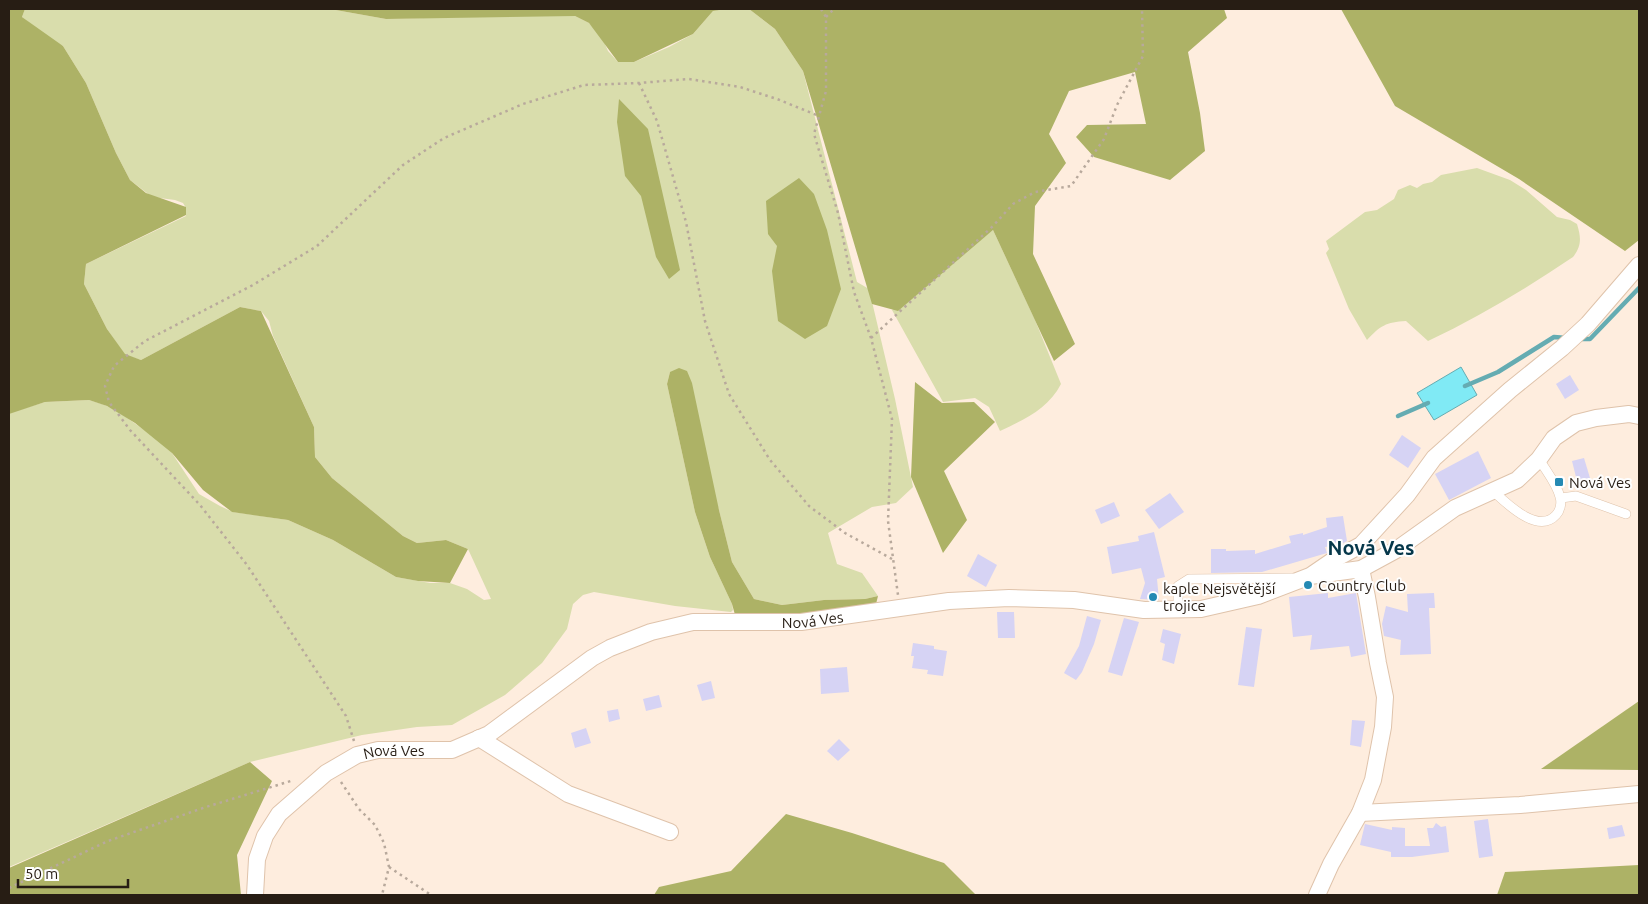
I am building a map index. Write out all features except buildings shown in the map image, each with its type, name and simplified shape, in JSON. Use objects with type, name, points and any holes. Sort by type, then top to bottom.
[{"type":"street","name":"Nová Ves","points":[[1306,578],[1335,559],[1361,546],[1407,495],[1434,458],[1588,324],[1639,265]]},
{"type":"street","name":"Nová Ves","points":[[255,895],[257,859],[265,836],[279,814],[307,781],[338,767],[358,755],[378,750],[452,750],[480,738],[489,734],[592,658],[610,648],[651,632],[693,622],[801,622],[949,601],[1010,598],[1074,600],[1144,610],[1201,609],[1258,596],[1306,578],[1361,569],[1396,550],[1455,508],[1517,480],[1539,459],[1554,438],[1576,423],[1596,418],[1629,414],[1639,416]]},
{"type":"street","points":[[1317,895],[1331,864],[1360,813],[1373,780],[1383,727],[1385,697],[1368,597],[1361,569]]},
{"type":"street","points":[[480,738],[568,794],[670,832]]},
{"type":"street","points":[[1360,813],[1520,805],[1639,794]]},
{"type":"lane","points":[[1493,491],[1514,512],[1527,518],[1542,522],[1556,516],[1560,510],[1561,498],[1539,459]]},
{"type":"lane","points":[[1561,498],[1576,496],[1626,514]]},
{"type":"lane","name":"Nová Ves","points":[[1178,609],[1178,586],[1189,579],[1306,578]]},
{"type":"path","points":[[821,9],[826,17],[826,91],[814,134],[838,213],[854,292],[871,338],[892,419],[888,522],[900,608]]},
{"type":"path","points":[[826,17],[834,9]]},
{"type":"path","points":[[871,338],[986,232],[1013,204],[1035,192],[1071,186],[1104,139],[1117,105],[1143,56],[1142,9]]},
{"type":"path","points":[[358,755],[346,716],[247,565],[200,505],[130,430],[109,402],[104,386],[114,366],[145,341],[253,285],[317,246],[403,165],[444,138],[523,104],[584,85],[639,84],[690,79],[740,88],[777,99],[819,116]]},
{"type":"path","points":[[639,84],[657,121],[686,222],[705,321],[728,394],[770,460],[809,506],[845,533],[893,559]]},
{"type":"path","points":[[338,767],[341,784],[359,809],[375,825],[384,843],[389,867],[382,895]]},
{"type":"path","points":[[9,888],[108,841],[206,807],[307,781]]},
{"type":"path","points":[[389,867],[431,895]]},
{"type":"green space","points":[[9,9],[25,9],[22,17],[63,46],[86,83],[116,153],[130,180],[146,193],[186,207],[186,215],[86,264],[84,284],[107,329],[125,354],[141,360],[240,307],[261,311],[314,427],[315,457],[332,478],[403,536],[417,543],[446,540],[468,549],[450,583],[418,581],[396,577],[333,540],[288,520],[232,512],[203,490],[172,453],[135,423],[107,406],[89,400],[45,402],[9,414]]},
{"type":"green space","points":[[25,9],[330,9],[386,19],[575,16],[589,23],[601,35],[608,51],[618,62],[634,62],[693,34],[713,11],[721,9],[749,9],[775,29],[803,71],[857,282],[869,289],[895,399],[913,487],[896,503],[872,507],[828,533],[837,564],[862,573],[878,596],[865,599],[824,600],[782,605],[754,599],[732,562],[719,510],[670,372],[667,384],[695,512],[710,557],[732,604],[733,610],[731,612],[675,606],[594,592],[583,595],[573,604],[567,629],[542,663],[505,695],[452,725],[417,727],[362,735],[250,762],[9,867],[9,413],[45,402],[89,400],[102,404],[116,410],[168,447],[199,494],[220,506],[233,512],[288,520],[333,540],[396,577],[430,583],[450,583],[467,589],[484,600],[491,599],[468,549],[446,540],[417,543],[403,536],[332,478],[315,457],[314,427],[273,336],[269,321],[261,311],[240,307],[141,360],[125,355],[107,329],[84,284],[86,264],[186,216],[186,208],[183,203],[175,200],[152,197],[130,180],[116,153],[86,83],[63,46],[53,41],[22,17]]},
{"type":"green space","points":[[330,9],[725,9],[713,11],[693,34],[634,62],[618,62],[589,23],[575,16],[386,19]]},
{"type":"green space","points":[[749,9],[1224,9],[1227,18],[1188,52],[1200,113],[1205,151],[1170,180],[1094,157],[1076,137],[1087,125],[1146,124],[1135,72],[1069,91],[1049,134],[1066,163],[1035,206],[1033,254],[1075,344],[1054,361],[993,230],[898,311],[872,304],[803,71],[775,29]]},
{"type":"green space","points":[[1341,9],[1639,9],[1639,240],[1625,251],[1519,179],[1395,106]]},
{"type":"green space","points":[[619,99],[648,129],[680,270],[669,279],[656,257],[641,196],[625,176],[617,122]]},
{"type":"green space","points":[[1477,168],[1510,180],[1526,190],[1557,217],[1577,224],[1580,241],[1576,253],[1556,269],[1502,302],[1428,341],[1406,321],[1393,322],[1384,326],[1367,340],[1349,309],[1326,253],[1329,249],[1326,241],[1365,212],[1377,210],[1394,199],[1398,190],[1410,185],[1417,188],[1432,182],[1441,175]]},
{"type":"green space","points":[[799,178],[814,194],[827,230],[841,289],[827,326],[805,339],[778,321],[772,271],[777,246],[768,234],[766,201]]},
{"type":"green space","points":[[993,230],[1035,320],[1061,384],[1056,393],[1043,407],[1000,431],[989,407],[975,398],[943,402],[892,310]]},
{"type":"green space","points":[[679,368],[687,371],[692,383],[732,562],[754,599],[782,605],[824,600],[865,599],[878,596],[874,612],[737,622],[732,604],[710,557],[695,512],[667,384],[670,372]]},
{"type":"green space","points":[[915,382],[942,403],[974,402],[995,422],[944,471],[967,520],[943,553],[911,477]]},
{"type":"green space","points":[[1639,701],[1639,770],[1541,769]]},
{"type":"green space","points":[[250,762],[272,781],[237,855],[241,895],[9,895],[9,868]]},
{"type":"green space","points":[[786,814],[944,863],[976,895],[654,895],[659,887],[731,871]]},
{"type":"green space","points":[[1639,865],[1639,895],[1497,895],[1505,872]]},
{"type":"water","points":[[1461,367],[1477,395],[1434,420],[1417,393]]},
{"type":"waterway","points":[[1580,339],[1590,339],[1639,288]]},
{"type":"waterway","points":[[1465,386],[1498,372],[1554,337],[1567,338]]},
{"type":"waterway","points":[[1398,416],[1428,403]]},
{"type":"place","name":"Nová Ves","points":[[1559,482]]},
{"type":"place","name":"Country Club","points":[[1308,585]]},
{"type":"place","name":"kaple Nejsvětější trojice","points":[[1153,597]]},
{"type":"district","name":"Nová Ves","points":[[1371,547]]}]
